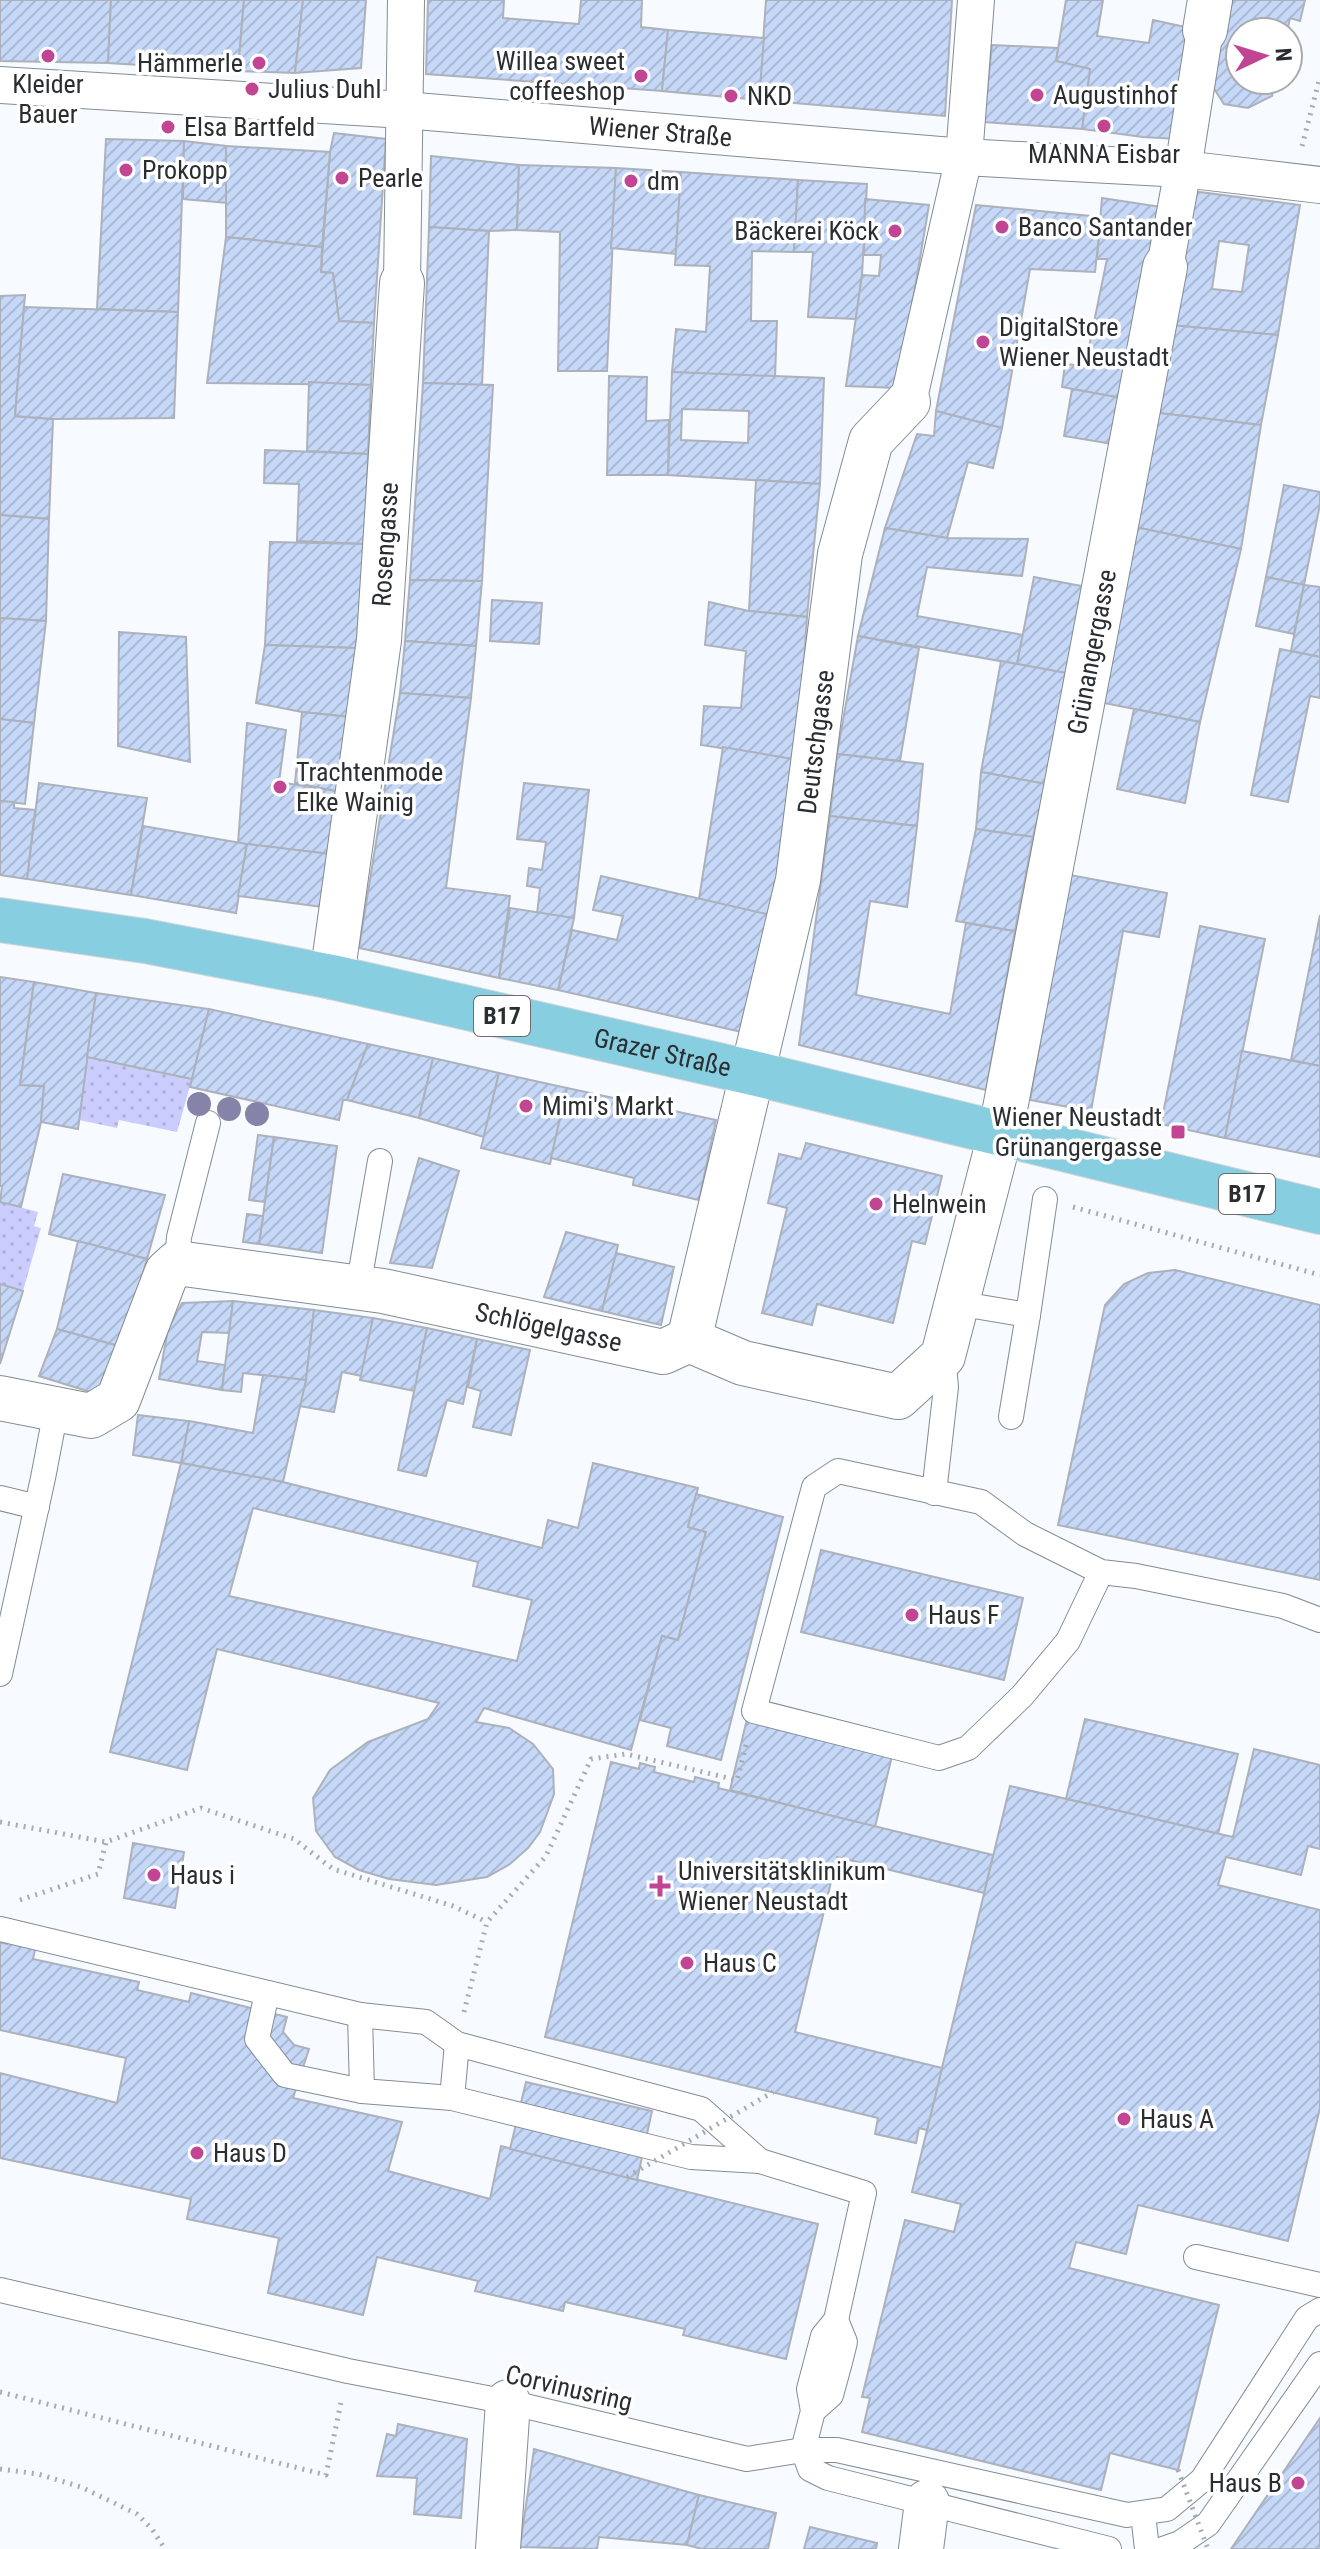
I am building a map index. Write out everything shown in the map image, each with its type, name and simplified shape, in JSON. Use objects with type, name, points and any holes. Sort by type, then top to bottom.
[{"type":"main road","name":"Grazer Straße","points":[[0,920],[145,941],[332,977],[753,1073],[1320,1212]]},
{"type":"street","name":"Rosengasse","points":[[332,977],[379,640],[402,283],[406,0]]},
{"type":"street","name":"Deutschgasse","points":[[689,1340],[798,880],[840,554],[871,441],[908,402],[964,157],[976,0]]},
{"type":"street","name":"Grünangergasse","points":[[1000,1135],[1165,267],[1207,15]]},
{"type":"street","name":"Wiener Straße","points":[[0,85],[404,110],[964,157],[1183,169],[1306,184]]},
{"type":"street","points":[[689,1340],[743,1363],[898,1397],[943,1356],[1000,1135]]},
{"type":"street","points":[[0,1398],[91,1416],[118,1400],[167,1272],[177,1263]]},
{"type":"street","name":"Schlögelgasse","points":[[177,1263],[383,1291],[663,1352],[689,1340]]},
{"type":"street","points":[[498,2549],[508,2402]]},
{"type":"street","points":[[921,2549],[927,2502]]},
{"type":"lane","points":[[177,1263],[179,1237],[208,1123]]},
{"type":"lane","points":[[358,1288],[380,1161]]},
{"type":"lane","points":[[1011,1417],[1045,1199]]},
{"type":"lane","points":[[956,1303],[1028,1315]]},
{"type":"lane","points":[[934,1493],[946,1387],[943,1356]]},
{"type":"lane","points":[[0,1674],[56,1410]]},
{"type":"lane","points":[[1101,1572],[1068,1641],[1022,1696],[968,1748],[939,1758],[754,1711],[814,1487],[838,1471],[981,1502],[1025,1534],[1101,1572],[1136,1576],[1283,1606],[1316,1624]]},
{"type":"lane","points":[[0,1498],[37,1507]]},
{"type":"lane","points":[[0,1929],[360,2015],[426,2022],[457,2044],[701,2109],[760,2161]]},
{"type":"lane","points":[[267,1993],[257,2039],[285,2075],[362,2091],[452,2098],[691,2157],[760,2161],[864,2193],[836,2320],[845,2342],[831,2395],[813,2411],[803,2450],[810,2469],[828,2478],[1109,2549]]},
{"type":"lane","points":[[360,2015],[362,2091]]},
{"type":"lane","points":[[452,2098],[457,2044]]},
{"type":"lane","points":[[1196,2257],[1320,2285]]},
{"type":"lane","name":"Corvinusring","points":[[0,2290],[348,2371],[508,2402],[747,2459],[803,2450],[837,2450],[1127,2515],[1143,2514]]},
{"type":"lane","points":[[1147,2549],[1143,2514],[1167,2509],[1202,2480],[1307,2318],[1320,2310]]},
{"type":"lane","points":[[1163,2549],[1180,2543],[1208,2524],[1320,2364]]},
{"type":"path","points":[[1306,184],[1320,77]]},
{"type":"path","points":[[1045,1199],[1320,1275]]},
{"type":"path","points":[[457,2044],[487,1922],[546,1856],[591,1759],[626,1754],[737,1780],[754,1711]]},
{"type":"path","points":[[0,1822],[106,1842],[201,1808],[294,1839],[333,1869],[453,1906],[487,1922]]},
{"type":"path","points":[[23,1898],[98,1874],[106,1842]]},
{"type":"path","points":[[627,2177],[773,2092]]},
{"type":"path","points":[[0,2392],[326,2475],[348,2371]]},
{"type":"path","points":[[0,2469],[38,2474],[81,2487],[109,2500],[137,2514],[165,2549]]},
{"type":"path","points":[[1178,2470],[1208,2549]]},
{"type":"shaded area","points":[[87,1057],[192,1079],[177,1132],[119,1120],[117,1128],[79,1120]]},
{"type":"shaded area","points":[[0,1202],[38,1212],[34,1226],[41,1228],[23,1291],[0,1284]]},
{"type":"building","points":[[0,0],[111,0],[108,63],[0,61]]},
{"type":"building","points":[[111,0],[244,0],[238,71],[108,63]]},
{"type":"building","points":[[244,0],[303,0],[295,73],[238,71]]},
{"type":"building","points":[[303,0],[366,0],[361,68],[295,73]]},
{"type":"building","points":[[428,0],[504,0],[503,18],[579,24],[581,0],[642,0],[641,27],[668,30],[662,91],[426,74]]},
{"type":"building","points":[[766,0],[952,0],[945,116],[759,100]]},
{"type":"building","points":[[1066,0],[1103,0],[1097,36],[1149,43],[1153,20],[1190,28],[1177,139],[1082,129],[1090,69],[1056,61]]},
{"type":"building","points":[[1222,0],[1305,0],[1301,16],[1224,16],[1224,96],[1272,96],[1248,108],[1224,104],[1209,81]]},
{"type":"building","points":[[668,30],[764,38],[759,100],[662,91]]},
{"type":"building","name":"Augustinhof","points":[[992,45],[1058,48],[1056,61],[1090,69],[1082,129],[984,122]]},
{"type":"building","points":[[334,133],[386,139],[374,323],[339,321],[333,273],[321,272]]},
{"type":"building","points":[[106,139],[184,141],[178,312],[97,309]]},
{"type":"building","points":[[184,141],[226,146],[227,203],[183,199]]},
{"type":"building","points":[[226,146],[330,152],[322,247],[226,237]]},
{"type":"building","points":[[431,156],[519,165],[517,230],[429,227]]},
{"type":"building","points":[[519,165],[616,168],[607,371],[558,371],[560,232],[517,230]]},
{"type":"building","points":[[616,168],[681,172],[676,254],[611,248]]},
{"type":"building","points":[[681,172],[798,180],[794,252],[752,251],[751,321],[777,321],[775,378],[672,372],[676,329],[706,332],[710,266],[675,265]]},
{"type":"building","points":[[798,180],[867,184],[862,275],[856,319],[808,317],[813,252],[794,252]]},
{"type":"building","points":[[1192,191],[1300,205],[1278,335],[1171,325]],"holes":[[[1219,241],[1249,245],[1242,292],[1212,289]]]},
{"type":"building","points":[[1102,198],[1168,208],[1127,399],[1062,387],[1065,364],[1085,366],[1107,259],[1097,259]]},
{"type":"building","points":[[865,199],[929,205],[898,388],[846,386],[862,275],[879,276],[881,255],[864,255]]},
{"type":"building","name":"DigitalStore Wiener Neustadt","points":[[976,205],[1101,217],[1095,272],[1030,269],[1002,428],[936,411]]},
{"type":"building","points":[[429,227],[489,231],[482,385],[423,383]]},
{"type":"building","points":[[226,237],[322,247],[321,272],[333,273],[339,321],[374,323],[371,385],[207,383]]},
{"type":"building","points":[[25,295],[15,416],[53,419],[49,519],[0,515],[0,296]]},
{"type":"building","points":[[24,307],[178,312],[174,418],[53,419],[15,416]]},
{"type":"building","points":[[1171,325],[1278,335],[1261,425],[1159,413]]},
{"type":"building","points":[[672,372],[824,378],[820,484],[668,475]],"holes":[[[682,409],[749,411],[748,443],[681,440]]]},
{"type":"building","points":[[609,376],[647,377],[646,421],[669,420],[668,475],[607,475]]},
{"type":"building","points":[[309,382],[371,385],[368,454],[307,451]]},
{"type":"building","points":[[423,383],[493,385],[482,581],[410,580]]},
{"type":"building","points":[[1072,389],[1127,399],[1119,445],[1064,436]]},
{"type":"building","points":[[936,411],[1002,428],[993,468],[968,462],[947,538],[885,528],[917,434],[934,436]]},
{"type":"building","points":[[1159,413],[1261,425],[1241,549],[1135,527]]},
{"type":"building","points":[[265,450],[368,454],[365,544],[297,541],[299,484],[264,483]]},
{"type":"building","points":[[756,480],[820,484],[807,617],[749,611]]},
{"type":"building","points":[[1284,485],[1320,492],[1304,585],[1266,577]]},
{"type":"building","points":[[0,515],[49,519],[46,621],[0,618]]},
{"type":"building","points":[[1135,527],[1241,549],[1200,722],[1094,701]]},
{"type":"building","points":[[885,528],[947,538],[1028,539],[1022,576],[927,567],[917,616],[1023,635],[1017,664],[858,636]]},
{"type":"building","points":[[270,542],[365,544],[356,648],[265,645]]},
{"type":"building","points":[[1034,577],[1087,587],[1066,673],[1017,664]]},
{"type":"building","points":[[1266,577],[1304,585],[1294,634],[1256,626]]},
{"type":"building","points":[[410,580],[482,581],[476,646],[405,641]]},
{"type":"building","points":[[1304,585],[1320,587],[1320,657],[1291,651]]},
{"type":"building","points":[[492,600],[542,603],[539,644],[490,641]]},
{"type":"building","points":[[709,602],[749,611],[807,617],[798,760],[701,745],[704,706],[741,708],[746,651],[705,645]]},
{"type":"building","points":[[0,618],[46,621],[34,723],[0,719]]},
{"type":"building","points":[[119,632],[186,637],[190,762],[118,746]]},
{"type":"building","points":[[858,636],[919,648],[900,761],[837,754]]},
{"type":"building","points":[[405,641],[476,646],[471,698],[400,693]]},
{"type":"building","points":[[265,645],[356,648],[350,717],[256,703]]},
{"type":"building","points":[[1280,649],[1320,657],[1320,698],[1310,696],[1288,802],[1251,795]]},
{"type":"building","points":[[1001,661],[1066,673],[1046,784],[981,772]]},
{"type":"building","points":[[400,693],[471,698],[446,888],[510,896],[499,978],[359,948]]},
{"type":"building","points":[[1134,709],[1200,722],[1185,803],[1117,789]]},
{"type":"building","points":[[302,712],[350,717],[342,792],[295,783]]},
{"type":"building","points":[[0,719],[34,723],[25,804],[0,801]]},
{"type":"building","name":"Trachtenmode Elke Wainig","points":[[247,723],[286,730],[279,782],[342,792],[330,854],[238,843]]},
{"type":"building","points":[[723,747],[798,760],[771,916],[699,899]]},
{"type":"building","points":[[837,754],[923,764],[917,826],[830,816]]},
{"type":"building","points":[[981,772],[1046,784],[1033,837],[976,829]]},
{"type":"building","points":[[39,783],[147,798],[131,895],[27,879]]},
{"type":"building","points":[[524,783],[589,790],[574,918],[537,914],[540,888],[527,886],[529,868],[542,870],[546,842],[517,839]]},
{"type":"building","points":[[0,801],[14,802],[14,808],[35,810],[27,879],[0,875]]},
{"type":"building","points":[[830,816],[917,826],[907,907],[870,901],[856,995],[950,1014],[966,923],[1015,931],[986,1090],[799,1045]]},
{"type":"building","points":[[143,826],[247,844],[236,913],[131,895]]},
{"type":"building","points":[[976,829],[1033,837],[1015,931],[956,921]]},
{"type":"building","points":[[247,844],[330,854],[322,907],[238,896]]},
{"type":"building","points":[[1070,875],[1167,893],[1159,937],[1123,931],[1091,1111],[1030,1100]]},
{"type":"building","points":[[601,876],[779,917],[746,1033],[558,990],[572,930],[617,940],[623,916],[593,910]]},
{"type":"building","points":[[510,908],[574,918],[558,990],[499,978]]},
{"type":"building","points":[[1320,915],[1320,1066],[1291,1060]]},
{"type":"building","points":[[1200,926],[1265,939],[1225,1138],[1161,1124]]},
{"type":"building","points":[[0,977],[34,982],[20,1085],[44,1086],[41,1122],[21,1207],[0,1202]]},
{"type":"building","points":[[34,982],[96,993],[78,1129],[41,1122],[44,1086],[20,1085]]},
{"type":"building","points":[[96,993],[209,1009],[192,1079],[87,1057]]},
{"type":"building","points":[[209,1009],[368,1044],[347,1100],[343,1100],[339,1120],[190,1087]]},
{"type":"building","points":[[368,1044],[433,1058],[419,1118],[347,1100]]},
{"type":"building","points":[[1242,1051],[1320,1066],[1320,1157],[1225,1138]]},
{"type":"building","points":[[433,1058],[499,1073],[484,1137],[419,1118]]},
{"type":"building","points":[[499,1073],[567,1088],[550,1164],[481,1148]]},
{"type":"building","points":[[567,1088],[716,1120],[699,1200],[633,1185],[634,1178],[551,1158]]},
{"type":"building","points":[[258,1135],[274,1137],[265,1202],[249,1200]]},
{"type":"building","points":[[274,1137],[337,1146],[322,1253],[259,1244]]},
{"type":"building","points":[[806,1143],[942,1176],[925,1244],[912,1241],[893,1323],[817,1304],[812,1325],[762,1313],[787,1208],[768,1203],[779,1154],[801,1159]]},
{"type":"building","points":[[419,1158],[459,1171],[432,1268],[390,1263]]},
{"type":"building","points":[[63,1174],[165,1195],[147,1259],[49,1234]]},
{"type":"building","points":[[247,1214],[263,1216],[259,1244],[243,1242]]},
{"type":"building","points":[[566,1232],[618,1245],[602,1311],[544,1297]]},
{"type":"building","points":[[78,1241],[147,1259],[122,1347],[57,1329]]},
{"type":"building","points":[[616,1253],[674,1267],[661,1325],[602,1311]]},
{"type":"building","points":[[1175,1270],[1320,1305],[1320,1580],[1058,1525],[1105,1305],[1124,1284],[1148,1273]]},
{"type":"building","points":[[0,1284],[23,1291],[0,1364]]},
{"type":"building","points":[[233,1301],[229,1333],[202,1332],[197,1361],[225,1365],[222,1390],[159,1379],[168,1329],[182,1303]]},
{"type":"building","points":[[233,1301],[314,1310],[306,1380],[243,1373],[241,1392],[222,1390]]},
{"type":"building","points":[[314,1310],[373,1318],[362,1376],[342,1372],[334,1412],[299,1406],[306,1380]]},
{"type":"building","points":[[373,1318],[427,1328],[415,1391],[360,1380]]},
{"type":"building","points":[[427,1328],[477,1339],[463,1404],[447,1400],[426,1476],[398,1470]]},
{"type":"building","points":[[57,1329],[122,1347],[100,1395],[39,1376]]},
{"type":"building","points":[[477,1339],[530,1350],[511,1435],[473,1427],[481,1391],[468,1387]]},
{"type":"building","points":[[263,1375],[306,1380],[283,1482],[181,1463],[189,1421],[253,1433]]},
{"type":"building","points":[[138,1415],[189,1421],[181,1463],[133,1455]]},
{"type":"building","points":[[181,1463],[283,1482],[542,1548],[548,1520],[578,1528],[593,1463],[698,1488],[688,1527],[706,1532],[678,1640],[662,1636],[631,1750],[484,1708],[476,1722],[509,1728],[533,1744],[553,1769],[554,1794],[540,1832],[510,1864],[487,1877],[436,1885],[389,1879],[359,1870],[335,1857],[316,1831],[313,1798],[330,1770],[368,1742],[428,1719],[439,1703],[217,1649],[187,1770],[110,1752]],"holes":[[[253,1508],[478,1562],[473,1586],[532,1600],[517,1661],[229,1596]]]},
{"type":"building","points":[[696,1494],[783,1517],[721,1760],[667,1746],[671,1728],[640,1720],[662,1636],[678,1640],[706,1532],[688,1527]]},
{"type":"building","name":"Haus F","points":[[821,1550],[1023,1598],[1004,1680],[801,1632]]},
{"type":"building","points":[[747,1719],[892,1756],[875,1827],[730,1790]]},
{"type":"building","points":[[1085,1719],[1238,1754],[1218,1834],[1066,1799]]},
{"type":"building","name":"Haus A","points":[[1254,1749],[1320,1765],[1320,1849],[1308,1846],[1301,1875],[1226,1857],[1218,1885],[1320,1910],[1320,2108],[1288,2241],[1138,2205],[1126,2254],[1076,2242],[1069,2268],[1219,2305],[1178,2470],[1110,2453],[1101,2490],[862,2432],[870,2398],[862,2397],[905,2220],[954,2232],[961,2204],[912,2192],[1010,1786],[1233,1837]]},
{"type":"building","name":"Haus C","points":[[611,1762],[639,1769],[640,1763],[655,1767],[654,1772],[694,1782],[695,1777],[719,1783],[718,1788],[993,1855],[984,1893],[837,1857],[795,2032],[942,2068],[927,2130],[919,2128],[916,2143],[875,2134],[878,2118],[545,2037]]},
{"type":"building","name":"Haus i","points":[[133,1843],[184,1852],[175,1908],[124,1898]]},
{"type":"building","name":"Haus D","points":[[10,1939],[36,1945],[33,1959],[139,1982],[137,1990],[189,2002],[191,1993],[287,2017],[283,2032],[294,2045],[309,2049],[293,2098],[402,2122],[388,2171],[490,2199],[501,2146],[818,2224],[786,2359],[683,2335],[685,2329],[565,2302],[563,2311],[475,2291],[478,2281],[377,2257],[363,2315],[268,2293],[279,2238],[187,2219],[191,2199],[0,2158],[0,2073],[117,2103],[126,2058],[0,2030],[0,1942],[7,1944]]},
{"type":"building","points":[[526,2082],[652,2111],[637,2180],[510,2149]]},
{"type":"building","name":"Haus B","points":[[1320,2418],[1320,2549],[1231,2549]]},
{"type":"building","points":[[398,2424],[467,2439],[461,2518],[414,2514],[417,2478],[377,2476],[387,2434],[396,2436]]},
{"type":"building","points":[[534,2449],[699,2495],[687,2545],[599,2537],[597,2549],[520,2547]]},
{"type":"building","points":[[699,2495],[776,2513],[768,2549],[702,2549],[687,2545]]},
{"type":"building","points":[[810,2527],[877,2543],[876,2549],[804,2549]]},
{"type":"place","name":"Kleider Bauer","points":[[48,56]]},
{"type":"place","name":"Hämmerle","points":[[259,63]]},
{"type":"place","name":"Willea sweet coffeeshop","points":[[641,76]]},
{"type":"place","name":"Julius Duhl","points":[[252,89]]},
{"type":"place","name":"Augustinhof","points":[[1037,95]]},
{"type":"place","name":"NKD","points":[[731,96]]},
{"type":"place","name":"MANNA Eisbar","points":[[1104,126]]},
{"type":"place","name":"Elsa Bartfeld","points":[[168,127]]},
{"type":"place","name":"Prokopp","points":[[126,170]]},
{"type":"place","name":"Pearle","points":[[342,178]]},
{"type":"place","name":"dm","points":[[631,181]]},
{"type":"place","name":"Banco Santander","points":[[1002,227]]},
{"type":"place","name":"Bäckerei Köck","points":[[895,231]]},
{"type":"place","name":"DigitalStore Wiener Neustadt","points":[[983,342]]},
{"type":"place","name":"Trachtenmode Elke Wainig","points":[[280,787]]},
{"type":"place","name":"Mimi's Markt","points":[[526,1106]]},
{"type":"place","name":"Wiener Neustadt Grünangergasse","points":[[1178,1132]]},
{"type":"place","name":"Helnwein","points":[[876,1204]]},
{"type":"place","name":"Haus F","points":[[912,1615]]},
{"type":"place","name":"Haus i","points":[[154,1875]]},
{"type":"place","name":"Universitätsklinikum Wiener Neustadt","points":[[660,1886]]},
{"type":"place","name":"Haus C","points":[[687,1963]]},
{"type":"place","name":"Haus A","points":[[1124,2119]]},
{"type":"place","name":"Haus D","points":[[197,2153]]},
{"type":"place","name":"Haus B","points":[[1298,2483]]}]
